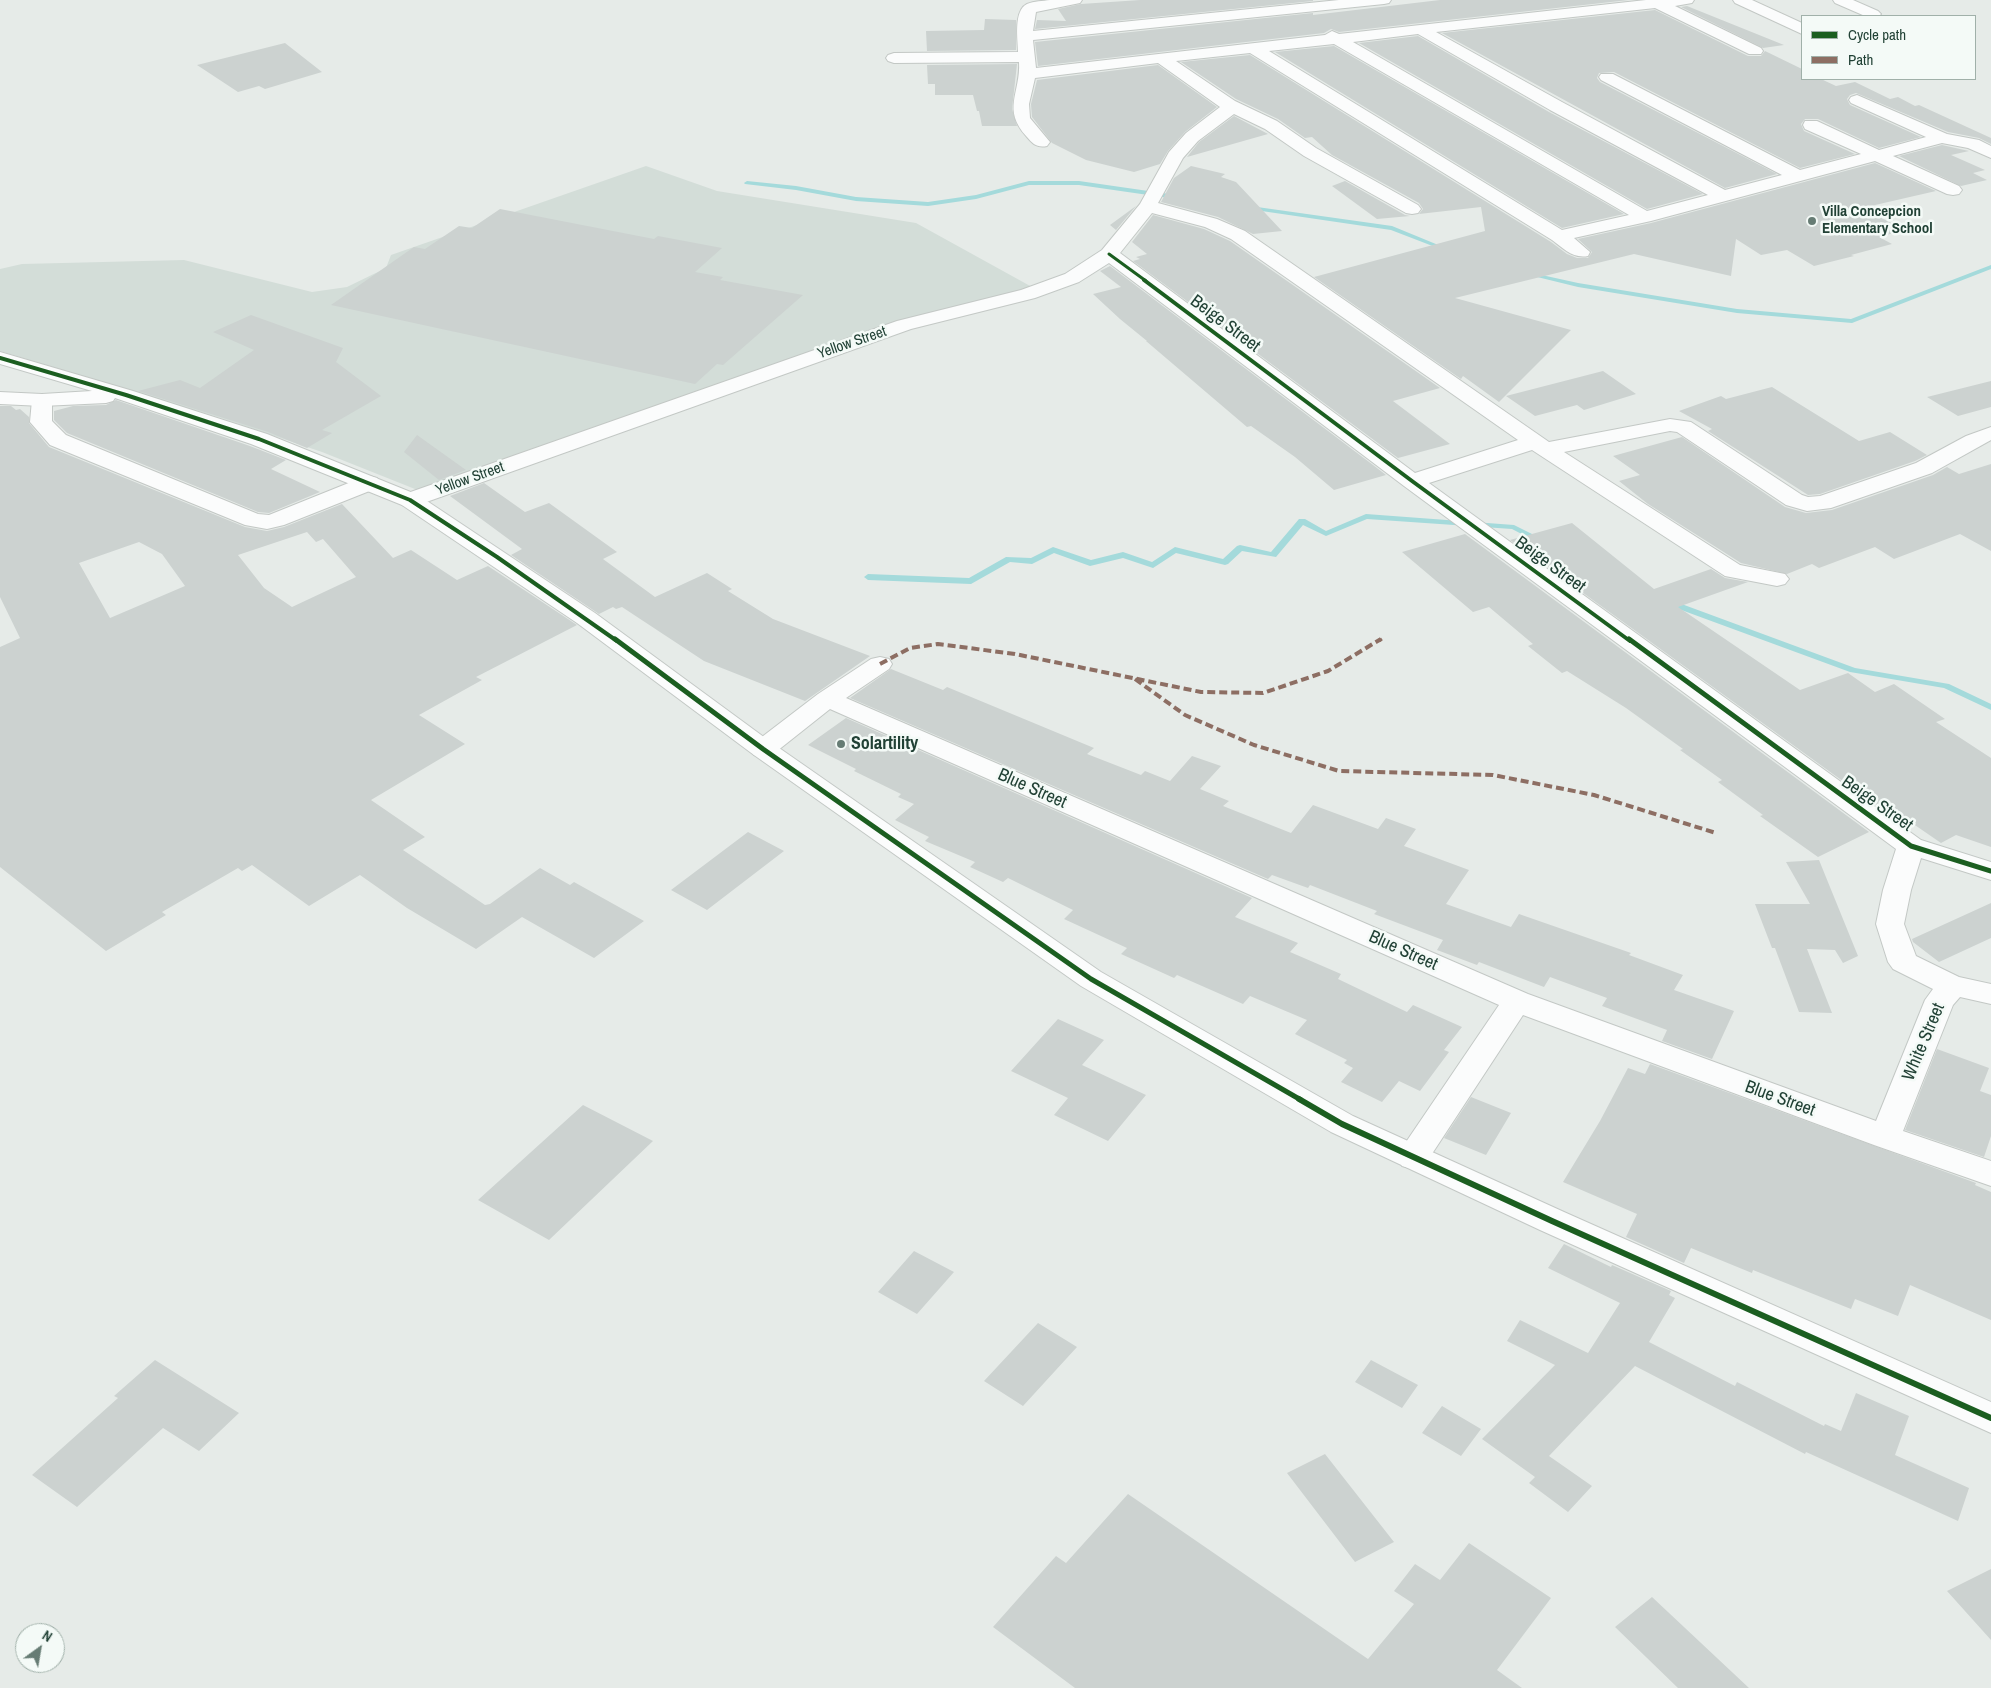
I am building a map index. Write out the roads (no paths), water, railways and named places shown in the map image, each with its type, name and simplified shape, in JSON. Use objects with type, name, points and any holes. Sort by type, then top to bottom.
[{"type":"street","points":[[1041,142],[1027,129],[1019,113],[1027,65],[1026,12],[1029,4],[1075,0]]},
{"type":"street","points":[[1025,36],[1384,0]]},
{"type":"street","points":[[894,58],[1027,65],[1161,58],[1687,0]]},
{"type":"street","points":[[1740,0],[1801,29]]},
{"type":"street","points":[[1840,0],[1873,14]]},
{"type":"street","points":[[1659,4],[1755,51]]},
{"type":"street","points":[[1297,9],[1337,40],[1645,217]]},
{"type":"street","points":[[1423,30],[1556,106],[1722,196]]},
{"type":"street","points":[[1253,48],[1559,236],[1581,252]]},
{"type":"street","points":[[1161,58],[1229,105],[1271,126],[1310,152],[1412,209]]},
{"type":"street","points":[[1607,78],[1799,177]]},
{"type":"street","points":[[1857,100],[1942,138],[1973,144],[1991,153]]},
{"type":"street","name":"Yellow Street","points":[[410,500],[904,325],[1028,294],[1072,278],[1109,254],[1152,199],[1175,156],[1192,137],[1228,110],[1229,105]]},
{"type":"street","points":[[1811,125],[1876,157],[1953,190]]},
{"type":"street","points":[[1559,236],[1645,217],[1942,138]]},
{"type":"street","points":[[1152,199],[1238,235],[1540,445],[1733,571],[1777,580]]},
{"type":"street","name":"Beige Street","points":[[1109,254],[1412,481],[1912,846],[1991,871]]},
{"type":"street","points":[[0,358],[126,395],[260,439],[410,500],[586,618],[763,749],[1092,979],[1342,1124],[1552,1222],[1991,1418]]},
{"type":"street","points":[[0,398],[42,400],[126,395]]},
{"type":"street","points":[[42,400],[41,422],[58,440],[253,520],[267,522],[276,520],[369,483]]},
{"type":"street","points":[[1412,481],[1540,445],[1670,425],[1683,428],[1794,500],[1807,504],[1822,503],[1924,468],[1975,438],[1991,433]]},
{"type":"street","points":[[763,749],[827,699],[880,664]]},
{"type":"street","name":"Blue Street","points":[[827,699],[1517,1001],[1885,1137],[1991,1174]]},
{"type":"street","points":[[1912,846],[1896,890],[1890,924],[1903,962],[1953,986]]},
{"type":"street","name":"White Street","points":[[1885,1137],[1940,1000],[1953,986],[1991,994]]},
{"type":"street","points":[[1413,1157],[1517,1001]]},
{"type":"waterway","points":[[747,183],[796,188],[856,199],[928,204],[976,197],[1029,183],[1079,183],[1176,197]]},
{"type":"waterway","points":[[1250,208],[1392,228],[1445,249]]},
{"type":"waterway","points":[[1528,274],[1578,285],[1737,311],[1852,321],[1991,267]]},
{"type":"waterway","points":[[868,577],[971,581],[1009,559],[1032,561],[1053,550],[1090,563],[1123,555],[1153,565],[1175,550],[1225,562],[1240,548],[1273,555],[1302,521],[1326,534],[1366,516],[1514,527],[1540,540]]},
{"type":"waterway","points":[[1668,602],[1853,670],[1946,686],[1991,707]]},
{"type":"place","name":"Villa Concepcion Elementary School","points":[[1812,221]]},
{"type":"place","name":"Solartility","points":[[841,744]]}]
